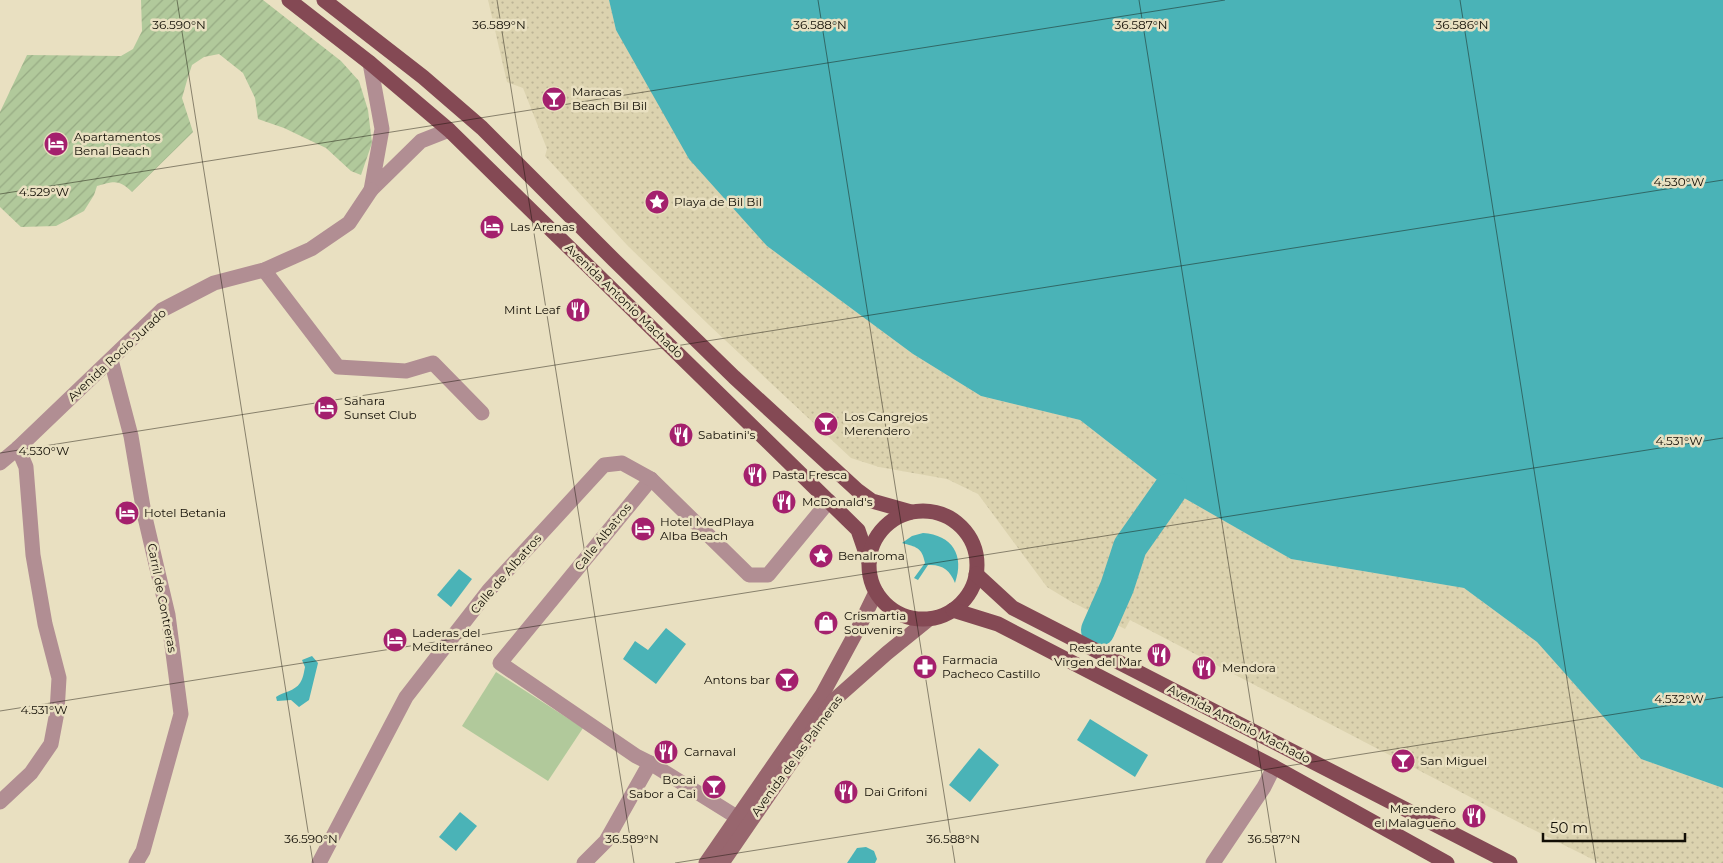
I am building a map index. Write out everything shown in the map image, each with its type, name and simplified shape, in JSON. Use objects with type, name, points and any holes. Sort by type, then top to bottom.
[{"type":"main road","name":"Avenida Antonio Machado","points":[[289,0],[370,63],[449,130],[858,530],[869,562]]},
{"type":"main road","name":"Avenida Antonio Machado","points":[[324,0],[407,65],[482,128],[734,377],[857,490],[872,501],[911,512]]},
{"type":"main road","points":[[928,511],[945,516],[960,526],[970,540],[976,556],[976,574],[972,588],[964,600],[953,610],[929,619],[916,619],[900,614],[886,605],[876,592],[870,578],[869,562],[873,545],[882,530],[895,519],[911,512],[928,511]]},
{"type":"main road","name":"Avenida Antonio Machado","points":[[976,574],[1013,608],[1510,863]]},
{"type":"main road","name":"Avenida Antonio Machado","points":[[953,610],[998,624],[1274,767],[1447,863]]},
{"type":"street","name":"Avenida Rocío Jurado","points":[[370,63],[382,129],[371,190]]},
{"type":"street","name":"Avenida Rocío Jurado","points":[[0,463],[162,310],[214,283],[264,270],[311,249],[349,223],[371,190],[421,141],[449,130]]},
{"type":"street","points":[[264,270],[338,367],[406,371],[433,363],[482,413]]},
{"type":"street","name":"Carril de Contreras","points":[[111,360],[131,436],[144,513],[168,615],[181,714],[143,851],[136,863]]},
{"type":"street","points":[[0,802],[31,772],[51,744],[57,712],[60,678],[45,624],[33,555],[26,467],[18,448]]},
{"type":"street","name":"Calle de Albatros","points":[[319,863],[406,697],[489,590],[604,465],[622,463],[651,479]]},
{"type":"street","points":[[651,479],[749,575],[768,575],[829,501]]},
{"type":"street","name":"Calle Albatros","points":[[650,764],[500,663],[651,479]]},
{"type":"street","name":"Avenida de las Palmeras","points":[[722,863],[742,821],[822,695],[876,592]]},
{"type":"street","name":"Avenida de las Palmeras","points":[[706,863],[742,821],[834,700],[929,619]]},
{"type":"street","points":[[584,863],[606,841],[650,764],[742,821]]},
{"type":"street","points":[[1213,863],[1264,787],[1274,767]]},
{"type":"green space","points":[[141,0],[263,0],[341,61],[359,81],[368,110],[372,143],[361,175],[351,171],[326,148],[284,128],[258,119],[255,98],[243,73],[219,54],[204,57],[192,65],[182,98],[193,132],[132,192],[116,182],[97,186],[84,211],[56,226],[21,227],[0,207],[0,112],[27,55],[121,56],[133,49],[142,31]]},
{"type":"green space","points":[[496,672],[583,728],[548,781],[462,726]]},
{"type":"sand","points":[[488,0],[609,0],[616,30],[767,246],[913,354],[981,396],[1080,420],[1170,490],[1291,559],[1464,588],[1537,642],[1641,759],[1723,788],[1723,863],[1600,863],[1130,620],[1125,629],[1070,601],[1047,587],[978,494],[947,479],[879,467],[851,458],[627,245],[545,156],[547,149],[523,88],[507,82]]},
{"type":"water","points":[[609,0],[1723,0],[1723,788],[1641,759],[1537,642],[1464,588],[1291,559],[1170,490],[1080,420],[981,396],[913,354],[767,246],[689,159],[616,30]]},
{"type":"water","points":[[923,533],[942,538],[954,548],[958,564],[955,583],[945,569],[933,565],[928,565],[918,580],[914,578],[925,563],[924,558],[918,549],[902,543],[912,536]]},
{"type":"water","points":[[459,569],[472,579],[451,607],[437,595]]},
{"type":"water","points":[[666,628],[686,644],[656,684],[623,659],[635,641],[648,650]]},
{"type":"water","points":[[312,656],[318,663],[309,700],[299,707],[291,700],[277,701],[276,697],[295,688],[300,683],[305,667],[302,660]]},
{"type":"water","points":[[1090,719],[1148,755],[1135,777],[1077,740]]},
{"type":"water","points":[[979,748],[999,765],[970,802],[949,785]]},
{"type":"water","points":[[460,812],[477,826],[456,851],[439,837]]},
{"type":"water","points":[[866,847],[874,851],[877,859],[875,863],[847,863],[857,848]]},
{"type":"waterway","points":[[1098,630],[1117,587],[1130,547],[1170,490]]},
{"type":"place","name":"Maracas Beach Bil Bil","points":[[554,99]]},
{"type":"place","name":"Apartamentos Benal Beach","points":[[56,144]]},
{"type":"place","name":"Playa de Bil Bil","points":[[657,202]]},
{"type":"place","name":"Las Arenas","points":[[492,227]]},
{"type":"place","name":"Mint Leaf","points":[[578,310]]},
{"type":"place","name":"Sahara Sunset Club","points":[[326,408]]},
{"type":"place","name":"Los Cangrejos Merendero","points":[[826,424]]},
{"type":"place","name":"Sabatini's","points":[[681,435]]},
{"type":"place","name":"Pasta Fresca","points":[[755,475]]},
{"type":"place","name":"McDonald's","points":[[784,502]]},
{"type":"place","name":"Hotel Betania","points":[[127,513]]},
{"type":"place","name":"Hotel MedPlaya Alba Beach","points":[[643,529]]},
{"type":"place","name":"Benalroma","points":[[821,556]]},
{"type":"place","name":"Crismartia Souvenirs","points":[[826,623]]},
{"type":"place","name":"Laderas del Mediterráneo","points":[[395,640]]},
{"type":"place","name":"Restaurante Virgen del Mar","points":[[1159,655]]},
{"type":"place","name":"Farmacia Pacheco Castillo","points":[[925,667]]},
{"type":"place","name":"Mendora","points":[[1204,668]]},
{"type":"place","name":"Antons bar","points":[[787,680]]},
{"type":"place","name":"Carnaval","points":[[666,752]]},
{"type":"place","name":"San Miguel","points":[[1403,761]]},
{"type":"place","name":"Bocai Sabor a Cai","points":[[714,787]]},
{"type":"place","name":"Dai Grifoni","points":[[846,792]]},
{"type":"place","name":"Merendero el Malagueño","points":[[1474,816]]}]
